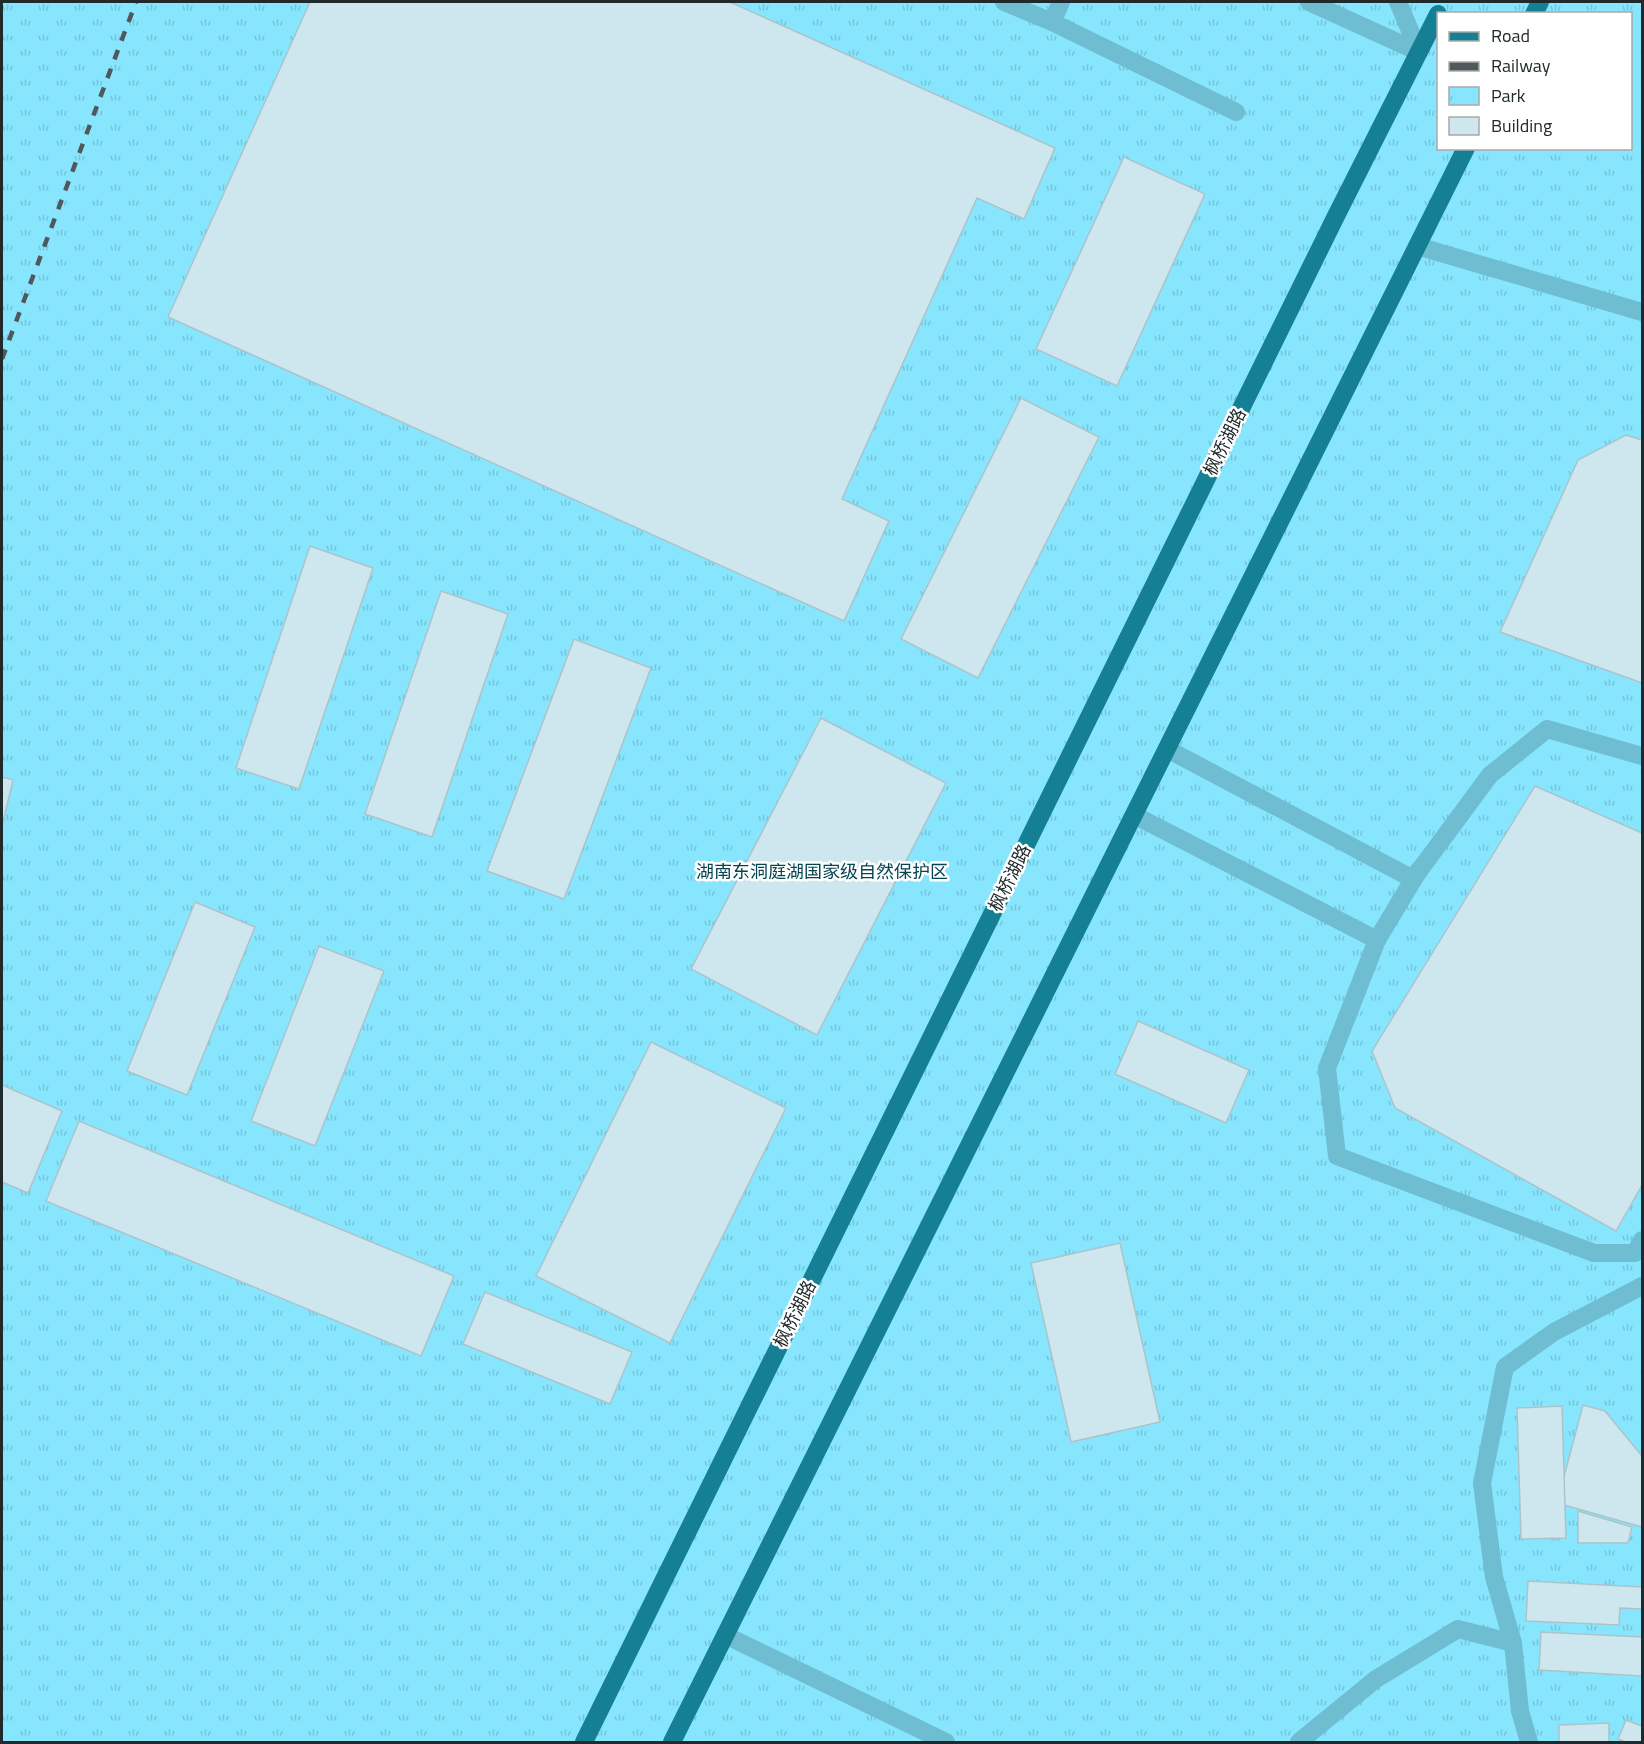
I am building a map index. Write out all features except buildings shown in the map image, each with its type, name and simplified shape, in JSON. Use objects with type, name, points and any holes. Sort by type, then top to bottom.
[{"type":"main road","name":"枫桥湖路","points":[[584,1743],[1335,218],[1437,18]]},
{"type":"main road","points":[[672,1743],[1465,150]]},
{"type":"street","points":[[1004,2],[1052,22],[1236,112]]},
{"type":"street","points":[[1052,22],[1061,2]]},
{"type":"street","points":[[1309,2],[1419,52]]},
{"type":"street","points":[[1398,2],[1419,52]]},
{"type":"street","points":[[1417,246],[1642,312]]},
{"type":"street","points":[[1167,749],[1413,879],[1490,775],[1547,729],[1642,756]]},
{"type":"street","points":[[1134,815],[1377,940]]},
{"type":"street","points":[[1420,868],[1377,940],[1327,1068],[1337,1156],[1594,1253],[1635,1253],[1642,1240]]},
{"type":"street","points":[[1529,1743],[1520,1711],[1513,1643],[1494,1577],[1482,1483],[1505,1367],[1554,1332],[1642,1286]]},
{"type":"street","points":[[1299,1743],[1376,1679],[1458,1629],[1513,1643]]},
{"type":"street","points":[[725,1635],[946,1743]]},
{"type":"green space","name":"湖南东洞庭湖国家级自然保护区","points":[[2,2],[1642,2],[1642,1742],[2,1742]]},
{"type":"railway","points":[[2,359],[136,2]]}]
